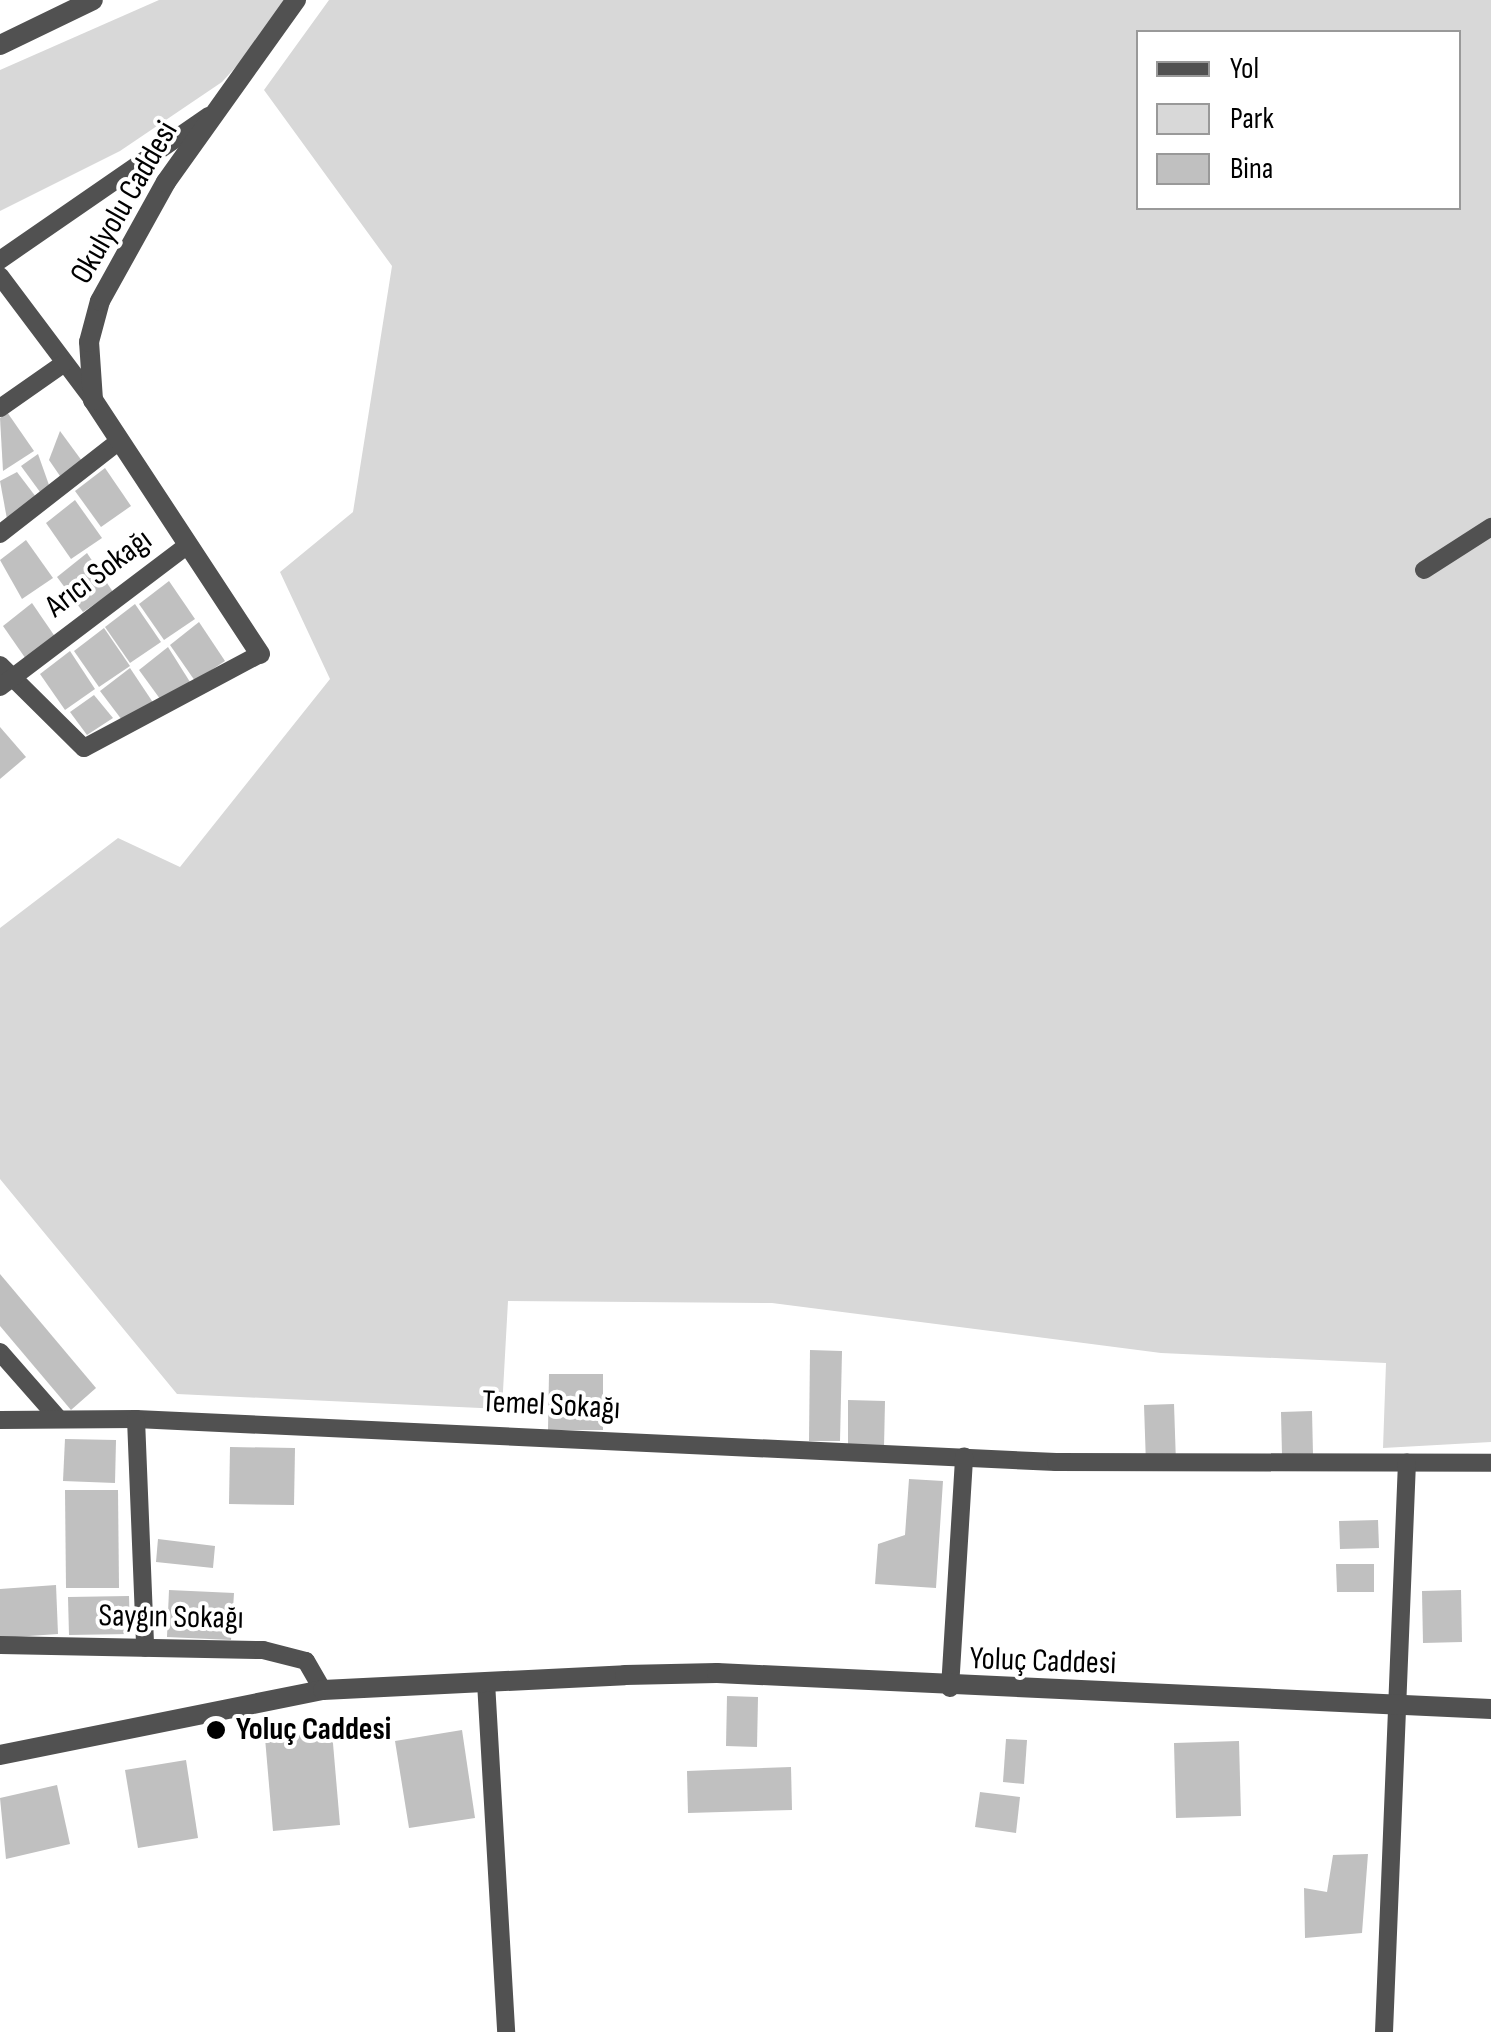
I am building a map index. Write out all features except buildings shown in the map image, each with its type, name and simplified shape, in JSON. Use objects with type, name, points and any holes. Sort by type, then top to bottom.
[{"type":"street","points":[[0,45],[93,0]]},
{"type":"street","name":"Okulyolu Caddesi","points":[[260,654],[93,400],[88,342],[100,301],[215,112],[296,0]]},
{"type":"street","points":[[0,260],[215,112]]},
{"type":"street","points":[[0,276],[93,400]]},
{"type":"street","points":[[0,408],[63,364]]},
{"type":"street","points":[[0,534],[119,442]]},
{"type":"street","points":[[1424,570],[1491,527]]},
{"type":"street","name":"Arıcı Sokağı","points":[[4,676],[188,545]]},
{"type":"street","points":[[4,676],[84,748],[260,654]]},
{"type":"street","points":[[0,1352],[58,1418]]},
{"type":"street","points":[[136,1418],[145,1648]]},
{"type":"street","name":"Temel Sokağı","points":[[0,1420],[136,1418],[964,1456],[1407,1462]]},
{"type":"street","points":[[950,1688],[964,1456]]},
{"type":"street","points":[[1384,2032],[1407,1462],[1491,1463]]},
{"type":"street","name":"Saygın Sokağı","points":[[0,1646],[262,1650],[306,1662],[323,1690]]},
{"type":"street","name":"Yoluç Caddesi","points":[[0,1755],[323,1690],[717,1673],[950,1688],[1491,1708]]},
{"type":"street","points":[[486,1682],[506,2032]]},
{"type":"green space","points":[[159,0],[284,0],[273,26],[222,82],[120,151],[0,211],[0,70]]},
{"type":"green space","points":[[329,0],[1491,0],[1491,1442],[1383,1448],[1386,1363],[1161,1353],[772,1303],[508,1301],[502,1409],[177,1394],[0,1179],[0,928],[118,838],[180,867],[330,679],[280,572],[353,512],[392,266],[264,90]]},
{"type":"place","name":"Yoluç Caddesi","points":[[216,1730]]}]
